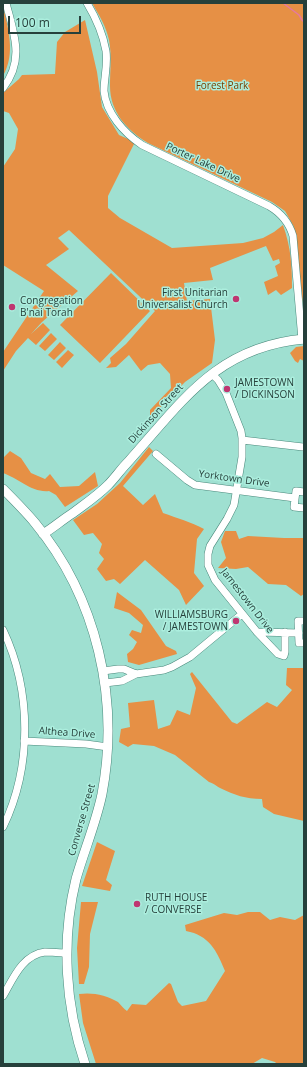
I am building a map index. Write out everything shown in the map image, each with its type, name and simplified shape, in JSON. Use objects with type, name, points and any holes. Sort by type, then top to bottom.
[{"type":"main road","name":"Dickinson Street","points":[[43,534],[82,507],[108,484],[185,397],[212,374],[230,362],[252,352],[283,342],[303,339]]},
{"type":"main road","name":"Converse Street","points":[[3,489],[35,523],[64,565],[81,598],[92,628],[105,683],[108,747],[105,777],[98,809],[73,894],[69,921],[67,953],[68,986],[71,1008],[85,1064]]},
{"type":"street","points":[[3,88],[14,69],[17,53],[6,3]]},
{"type":"street","name":"Porter Lake Drive","points":[[87,3],[101,32],[104,42],[106,59],[104,90],[106,100],[114,117],[124,130],[142,145],[269,206],[279,212],[288,223],[293,236],[303,339]]},
{"type":"street","name":"Jamestown Drive","points":[[212,374],[218,380],[226,393],[241,431],[242,456],[233,509],[212,540],[209,548],[209,568],[215,580],[257,632],[278,654],[284,656],[285,632]]},
{"type":"street","points":[[242,440],[303,447]]},
{"type":"street","name":"Yorktown Drive","points":[[156,454],[192,483],[200,486],[295,498]]},
{"type":"street","points":[[304,492],[296,491],[294,507],[304,508]]},
{"type":"street","points":[[105,683],[127,680],[136,674],[164,670],[183,662],[242,614]]},
{"type":"street","points":[[304,621],[298,621],[299,643],[304,643]]},
{"type":"street","points":[[3,630],[17,667],[22,697],[24,741],[22,765],[16,789],[3,827]]},
{"type":"street","points":[[257,632],[299,632]]},
{"type":"street","points":[[3,652],[11,649]]},
{"type":"street","points":[[103,672],[124,669],[136,674]]},
{"type":"street","name":"Althea Drive","points":[[24,741],[86,744],[108,747]]},
{"type":"street","points":[[3,996],[16,973],[26,960],[32,956],[45,952],[67,953]]},
{"type":"green space","name":"Forest Park","points":[[92,3],[304,3],[304,314],[294,227],[285,211],[272,202],[148,143],[127,126],[116,112],[113,104],[110,86],[111,57],[108,35],[100,16]]},
{"type":"green space","points":[[3,5],[9,32],[10,50],[7,67],[3,76]]},
{"type":"green space","points":[[85,20],[97,72],[102,107],[119,135],[135,142],[108,196],[108,208],[120,218],[172,248],[243,243],[263,238],[283,225],[289,249],[292,288],[281,295],[276,290],[268,295],[264,282],[278,276],[275,266],[280,263],[279,259],[273,261],[266,246],[210,268],[213,280],[184,283],[187,301],[210,299],[215,340],[212,363],[185,382],[150,418],[150,410],[171,388],[170,374],[160,363],[148,365],[141,371],[129,355],[116,367],[106,368],[111,363],[110,358],[126,344],[155,311],[69,230],[58,238],[69,249],[46,265],[78,291],[42,322],[31,334],[43,323],[50,330],[36,345],[28,338],[16,351],[3,371],[3,352],[44,291],[3,265],[3,167],[15,149],[18,129],[9,113],[3,111],[3,93],[22,75],[55,74],[57,42],[65,32]]},
{"type":"green space","points":[[111,273],[150,311],[100,363],[60,325]]},
{"type":"green space","points":[[51,333],[57,339],[45,351],[39,346]]},
{"type":"green space","points":[[60,342],[66,348],[54,360],[48,355]]},
{"type":"green space","points":[[304,346],[304,361],[300,359],[298,363],[290,353],[296,347]]},
{"type":"green space","points":[[68,350],[74,355],[62,368],[56,362]]},
{"type":"green space","points":[[149,447],[153,451],[123,486],[143,505],[155,494],[163,513],[204,529],[197,539],[194,573],[204,586],[186,605],[179,590],[145,560],[120,584],[114,579],[106,581],[97,569],[104,559],[99,553],[102,544],[93,533],[84,535],[73,520],[97,504],[120,483]]},
{"type":"green space","points":[[10,451],[21,458],[31,473],[45,479],[50,474],[60,487],[79,486],[95,472],[98,486],[65,507],[56,495],[49,491],[31,488],[3,473],[3,458]]},
{"type":"green space","points":[[225,531],[236,531],[239,539],[248,536],[304,538],[304,594],[301,596],[286,585],[268,584],[248,567],[236,569],[218,568],[226,558],[221,542]]},
{"type":"green space","points":[[117,592],[141,610],[166,646],[176,651],[177,654],[139,665],[128,662],[127,654],[133,649],[137,642],[129,635],[132,630],[141,633],[143,625],[129,613],[114,608]]},
{"type":"green space","points":[[287,668],[304,668],[304,821],[274,814],[263,807],[262,799],[240,796],[220,788],[209,782],[175,755],[154,746],[133,744],[128,747],[119,742],[121,729],[130,727],[128,703],[154,700],[158,729],[170,725],[177,710],[190,715],[196,688],[190,674],[192,672],[232,722],[237,724],[267,702],[277,707],[292,690],[286,685]]},
{"type":"green space","points":[[97,842],[115,851],[106,880],[112,885],[110,891],[82,886]]},
{"type":"green space","points":[[81,902],[98,902],[90,934],[89,967],[84,984],[79,984],[77,948]]},
{"type":"green space","points":[[248,912],[260,912],[270,920],[280,917],[295,920],[304,915],[304,1064],[277,1064],[262,1058],[252,1064],[96,1064],[83,1023],[79,994],[84,993],[104,996],[118,1002],[127,1011],[132,1004],[146,1005],[169,983],[171,984],[178,1002],[182,1006],[206,1001],[225,971],[219,957],[211,945],[201,936],[186,931],[185,925],[224,913],[237,915]]},
{"type":"waterway","points":[[283,3],[299,15],[304,22]]},
{"type":"place","name":"First Unitarian Universalist Church","points":[[236,299]]},
{"type":"place","name":"Congregation B'nai Torah","points":[[12,307]]},
{"type":"place","name":"JAMESTOWN / DICKINSON","points":[[227,389]]},
{"type":"place","name":"WILLIAMSBURG / JAMESTOWN","points":[[236,621]]},
{"type":"place","name":"RUTH HOUSE / CONVERSE","points":[[137,904]]}]
